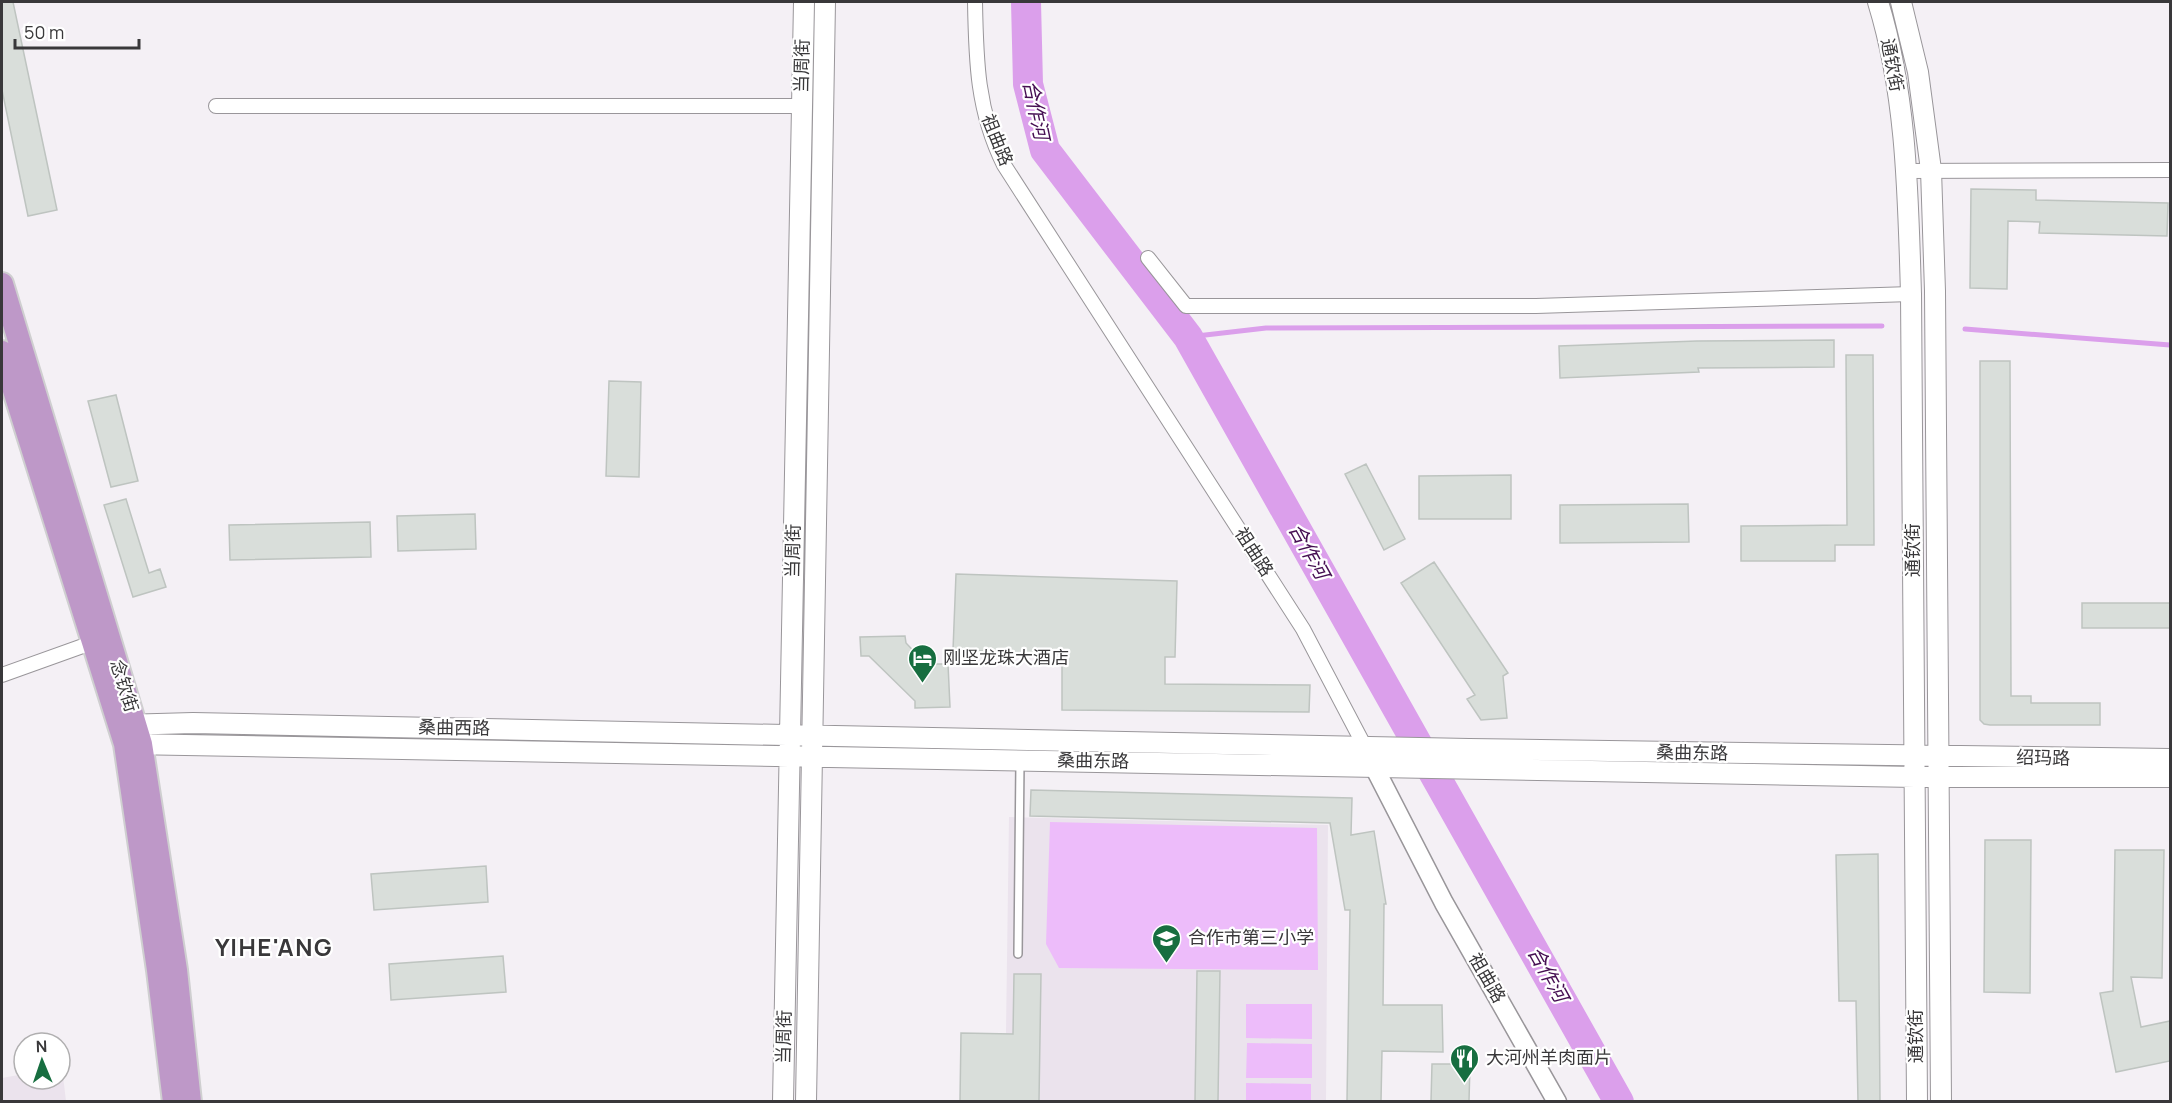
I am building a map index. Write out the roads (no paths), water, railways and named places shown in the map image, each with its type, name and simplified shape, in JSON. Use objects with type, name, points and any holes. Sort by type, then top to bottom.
[{"type":"highway","name":"念钦街","points":[[2,284],[130,735],[176,970],[190,1101]]},
{"type":"highway","name":"念钦街","points":[[2,352],[94,642],[130,735],[174,1101]]},
{"type":"main road","name":"当周街","points":[[783,1101],[804,2]]},
{"type":"main road","name":"当周街","points":[[806,1101],[825,2]]},
{"type":"main road","name":"通钦街","points":[[1878,2],[1894,62],[1907,171],[1911,294],[1917,1101]]},
{"type":"main road","points":[[1901,2],[1918,72],[1931,170],[1935,291],[1941,1101]]},
{"type":"main road","name":"桑曲西路","points":[[130,735],[205,723],[789,734]]},
{"type":"main road","name":"桑曲东路","points":[[789,734],[1387,748],[1915,756]]},
{"type":"main road","name":"桑曲西路","points":[[130,735],[788,756]]},
{"type":"main road","name":"桑曲东路","points":[[788,756],[1915,777]]},
{"type":"main road","name":"绍玛路","points":[[1915,756],[2170,759]]},
{"type":"main road","name":"绍玛路","points":[[1915,777],[2170,777]]},
{"type":"street","name":"祖曲路","points":[[975,2],[982,105],[991,136],[1004,165],[1303,629],[1444,903],[1557,1101]]},
{"type":"street","points":[[216,106],[801,106]]},
{"type":"street","points":[[1907,171],[2170,170]]},
{"type":"street","points":[[1148,258],[1186,306],[1536,306],[1911,294]]},
{"type":"street","points":[[2,675],[94,642]]},
{"type":"lane","points":[[1018,954],[1020,760]]},
{"type":"waterway","name":"合作河","points":[[1026,2],[1028,84],[1045,150],[1188,337],[1619,1102]]},
{"type":"waterway","points":[[1188,337],[1266,328],[1882,326]]},
{"type":"waterway","points":[[1965,329],[2170,345]]},
{"type":"place","name":"刚坚龙珠大酒店","points":[[922,684]]},
{"type":"place","name":"合作市第三小学","points":[[1167,964]]},
{"type":"place","name":"大河州羊肉面片","points":[[1465,1084]]},
{"type":"district","name":"YIHE'ANG","points":[[274,948]]}]
